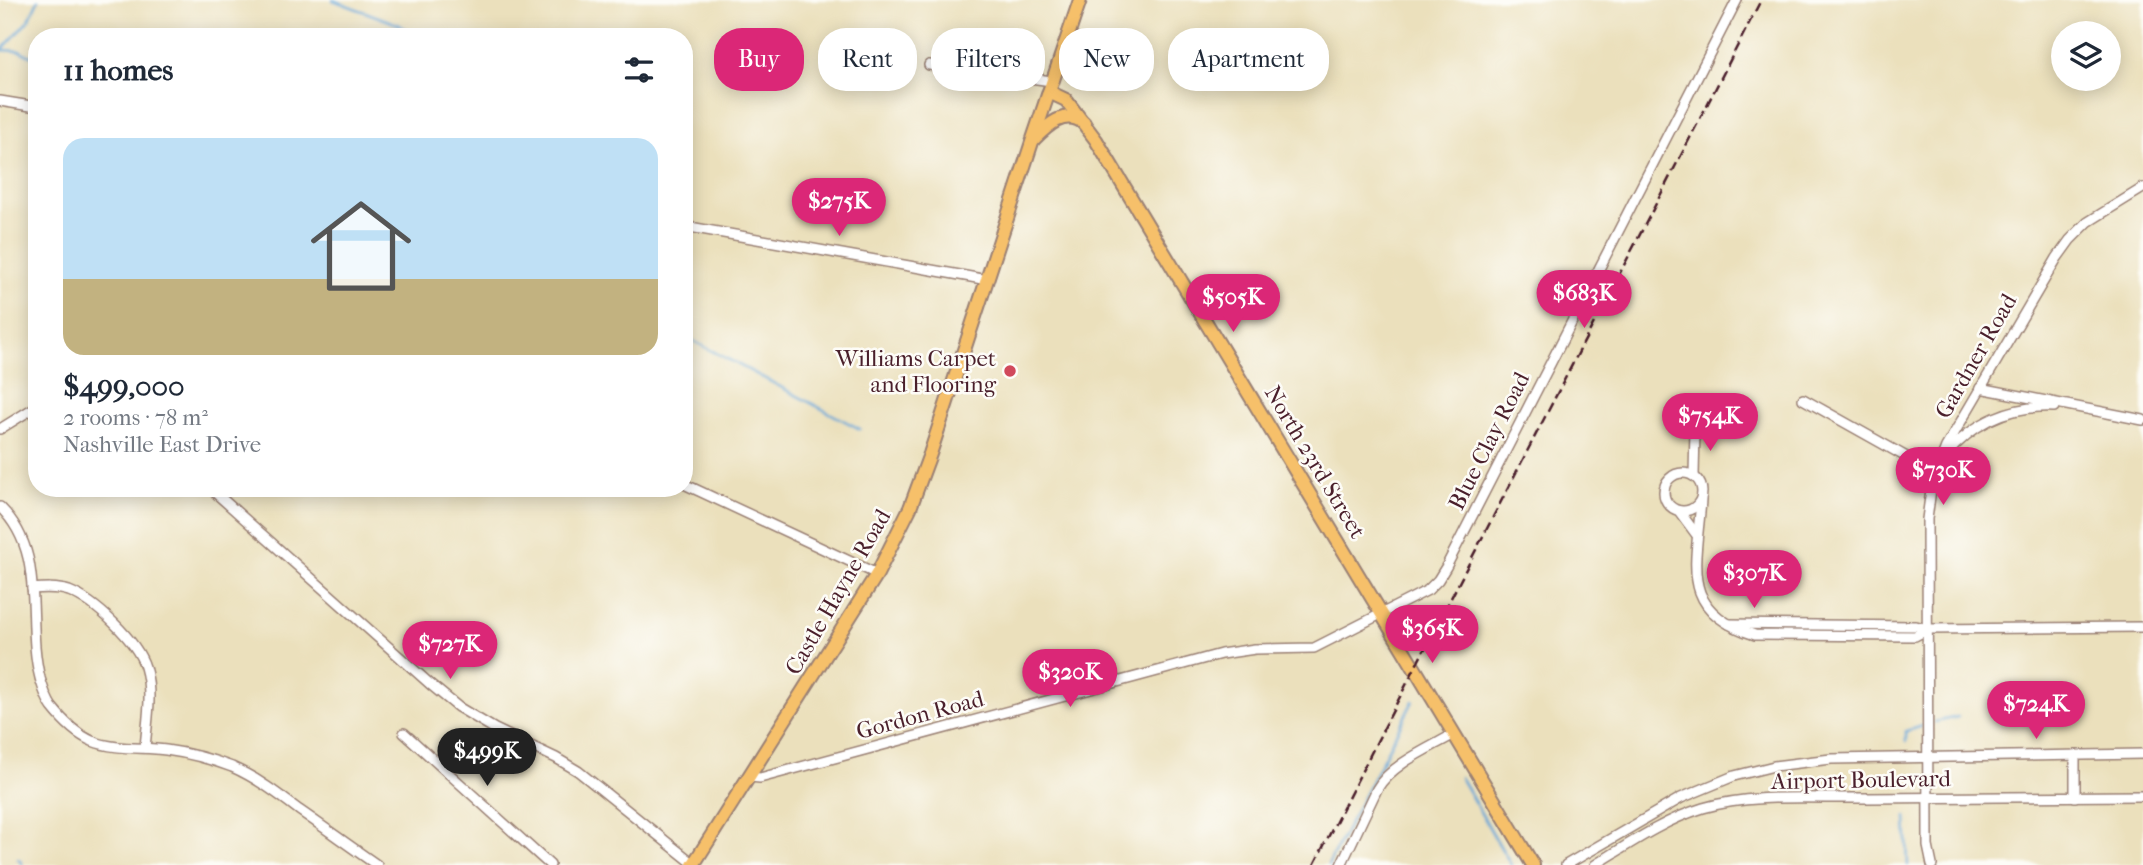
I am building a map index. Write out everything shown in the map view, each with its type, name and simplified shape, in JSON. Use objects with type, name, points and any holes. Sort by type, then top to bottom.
[{"type":"main road","name":"Castle Hayne Road","points":[[693,864],[877,574],[898,535],[918,488],[1080,0]]},
{"type":"main road","name":"North 23rd Street","points":[[1051,86],[1087,126],[1533,865]]},
{"type":"main road","points":[[1032,142],[1049,125],[1064,118],[1079,119],[1087,126]]},
{"type":"street","name":"Blue Clay Road","points":[[1382,614],[1427,590],[1438,580],[1446,567],[1737,0]]},
{"type":"street","points":[[929,65],[1051,86]]},
{"type":"street","points":[[0,101],[28,106]]},
{"type":"street","name":"Gardner Road","points":[[1932,865],[1928,846],[1927,519],[1937,468],[1945,447],[2049,270],[2070,240],[2088,222],[2143,188]]},
{"type":"street","points":[[693,228],[988,279]]},
{"type":"street","points":[[1980,388],[2143,420]]},
{"type":"street","points":[[1803,399],[1937,468],[1963,438],[1989,419],[2005,413],[2044,407],[2084,408]]},
{"type":"street","points":[[0,429],[28,412]]},
{"type":"street","points":[[1694,476],[1695,429]]},
{"type":"street","points":[[1701,500],[1692,509],[1673,509],[1663,494],[1666,482],[1670,477],[1682,472],[1694,476],[1702,487],[1701,500],[1696,534],[1698,589],[1706,606],[1717,618],[1729,624],[1916,626],[1928,629],[2143,627]]},
{"type":"street","points":[[693,488],[877,574]]},
{"type":"street","points":[[220,497],[458,707],[578,771],[693,864]]},
{"type":"street","points":[[0,507],[15,524],[24,540],[30,562],[38,669],[49,704],[74,730],[92,741],[113,746],[167,750],[231,767],[257,779],[377,865]]},
{"type":"street","points":[[1679,511],[1696,534]]},
{"type":"street","points":[[32,589],[56,588],[83,598],[113,623],[135,647],[144,664],[149,696],[145,748]]},
{"type":"street","name":"Gordon Road","points":[[750,777],[760,778],[1221,654],[1255,649],[1314,648],[1382,614]]},
{"type":"street","points":[[404,733],[550,865]]},
{"type":"street","points":[[1340,865],[1384,778],[1454,734]]},
{"type":"street","name":"Airport Boulevard","points":[[1566,865],[1693,792],[1734,776],[1774,766],[1831,759],[2143,754]]},
{"type":"street","points":[[2075,755],[2075,797]]},
{"type":"street","name":"Airport Boulevard","points":[[1595,865],[1669,822],[1720,804],[1766,800],[2143,796]]},
{"type":"waterway","points":[[0,52],[29,20],[38,0]]},
{"type":"waterway","points":[[333,0],[404,28]]},
{"type":"waterway","points":[[3,50],[20,51],[28,55]]},
{"type":"waterway","points":[[693,341],[860,429]]},
{"type":"waterway","points":[[1328,865],[1413,701]]},
{"type":"waterway","points":[[1935,722],[1958,717]]},
{"type":"waterway","points":[[1906,741],[1906,731],[1922,726]]},
{"type":"waterway","points":[[1460,777],[1511,865]]},
{"type":"waterway","points":[[1906,817],[1908,865]]},
{"type":"waterway","points":[[18,859],[22,865]]},
{"type":"railway","points":[[1314,865],[1761,0]]},
{"type":"place","name":"Williams Carpet and Flooring","points":[[1010,371]]}]
